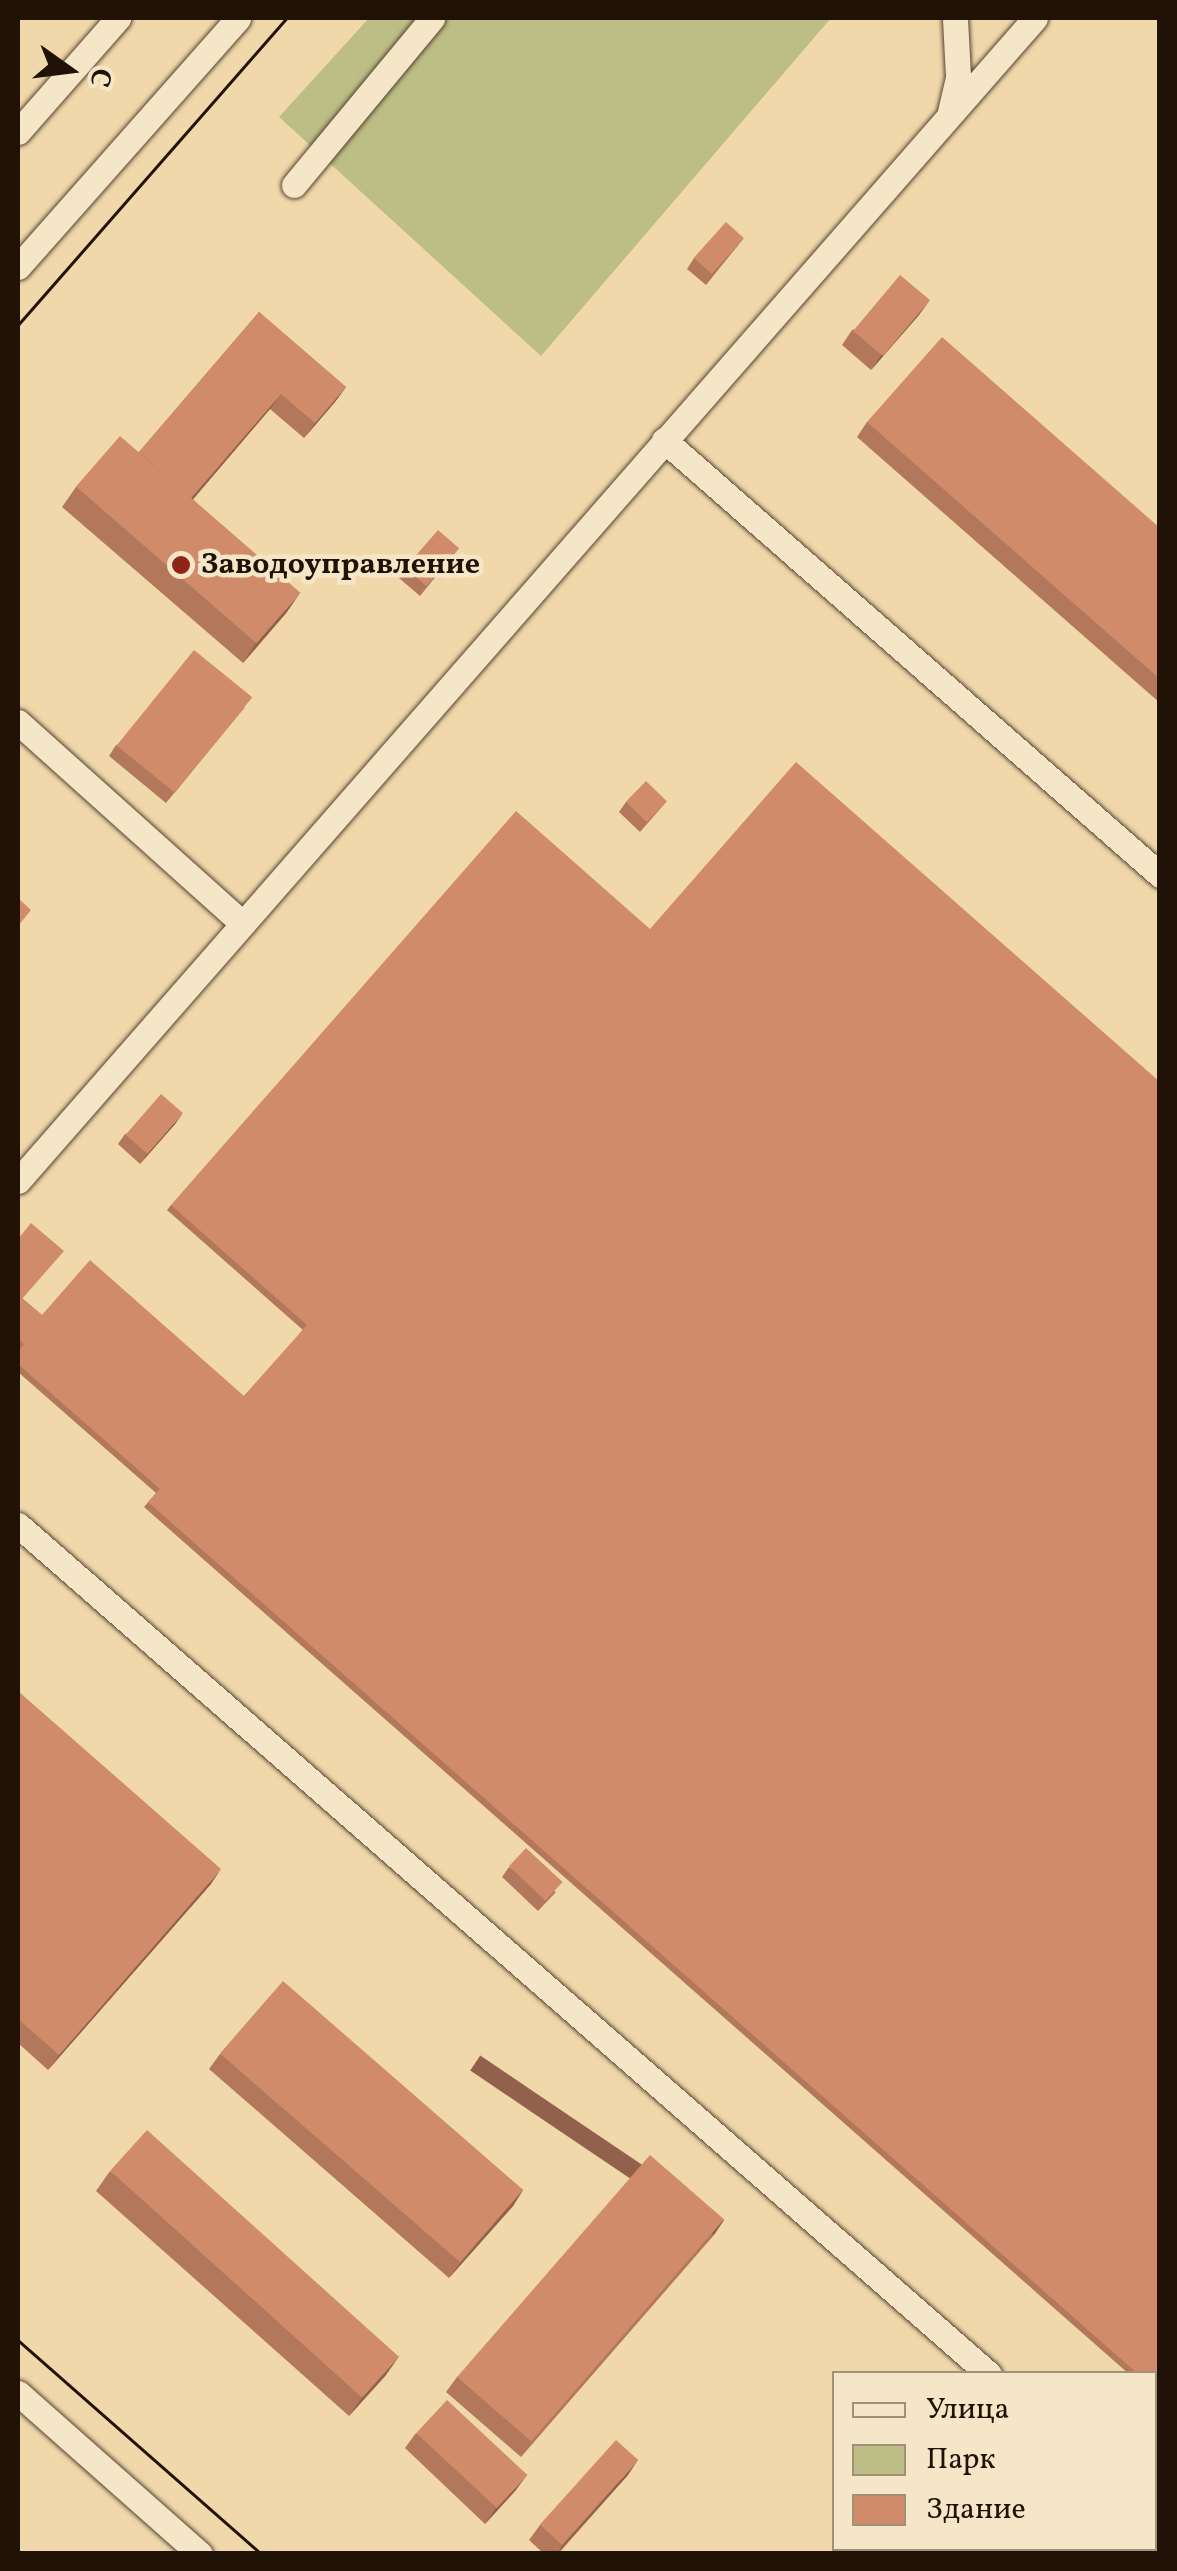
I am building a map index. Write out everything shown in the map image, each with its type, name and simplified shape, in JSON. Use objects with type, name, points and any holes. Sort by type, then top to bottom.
[{"type":"street","points":[[18,130],[118,18]]},
{"type":"street","points":[[18,268],[238,18]]},
{"type":"street","points":[[294,184],[432,18]]},
{"type":"street","points":[[949,117],[958,76],[955,18]]},
{"type":"street","points":[[18,1181],[239,920],[1036,18]]},
{"type":"street","points":[[664,440],[1160,875]]},
{"type":"street","points":[[18,722],[239,920]]},
{"type":"street","points":[[18,1525],[987,2371]]},
{"type":"street","points":[[18,2393],[200,2554]]},
{"type":"green space","points":[[369,18],[831,18],[541,356],[279,117]]},
{"type":"building","points":[[726,222],[744,238],[712,274],[694,258]]},
{"type":"building","points":[[900,275],[930,300],[883,356],[853,331]]},
{"type":"building","points":[[259,312],[346,387],[315,423],[281,394],[191,498],[139,452]]},
{"type":"building","points":[[942,337],[1160,528],[1160,679],[867,422]]},
{"type":"building","name":"Заводоуправление","points":[[120,436],[300,593],[256,643],[76,487]]},
{"type":"building","points":[[438,530],[459,548],[426,586],[405,568]]},
{"type":"building","points":[[194,650],[252,697],[175,793],[117,746]]},
{"type":"building","points":[[796,762],[1160,1082],[1160,2392],[1157,2371],[1135,2371],[148,1502],[160,1489],[18,1364],[18,1352],[24,1344],[18,1338],[18,1239],[31,1223],[64,1251],[22,1299],[42,1315],[90,1260],[244,1396],[307,1325],[171,1205],[516,811],[650,929]]},
{"type":"building","points":[[646,781],[667,801],[647,822],[626,802]]},
{"type":"building","points":[[18,898],[31,910],[18,926]]},
{"type":"building","points":[[161,1094],[183,1113],[147,1154],[126,1135]]},
{"type":"building","points":[[18,1691],[221,1869],[59,2055],[18,2019]]},
{"type":"building","points":[[526,1848],[563,1882],[546,1900],[509,1866]]},
{"type":"building","points":[[283,1981],[523,2190],[460,2262],[220,2053]]},
{"type":"building","points":[[147,2130],[399,2357],[362,2398],[110,2171]]},
{"type":"building","points":[[650,2155],[724,2219],[531,2441],[457,2377]]},
{"type":"building","points":[[447,2400],[527,2475],[497,2508],[416,2433]]},
{"type":"building","points":[[616,2440],[638,2460],[562,2545],[540,2525]]},
{"type":"tram line","points":[[18,325],[287,18]]},
{"type":"tram line","points":[[18,2340],[262,2554]]},
{"type":"place","name":"Заводоуправление","points":[[181,565]]}]
